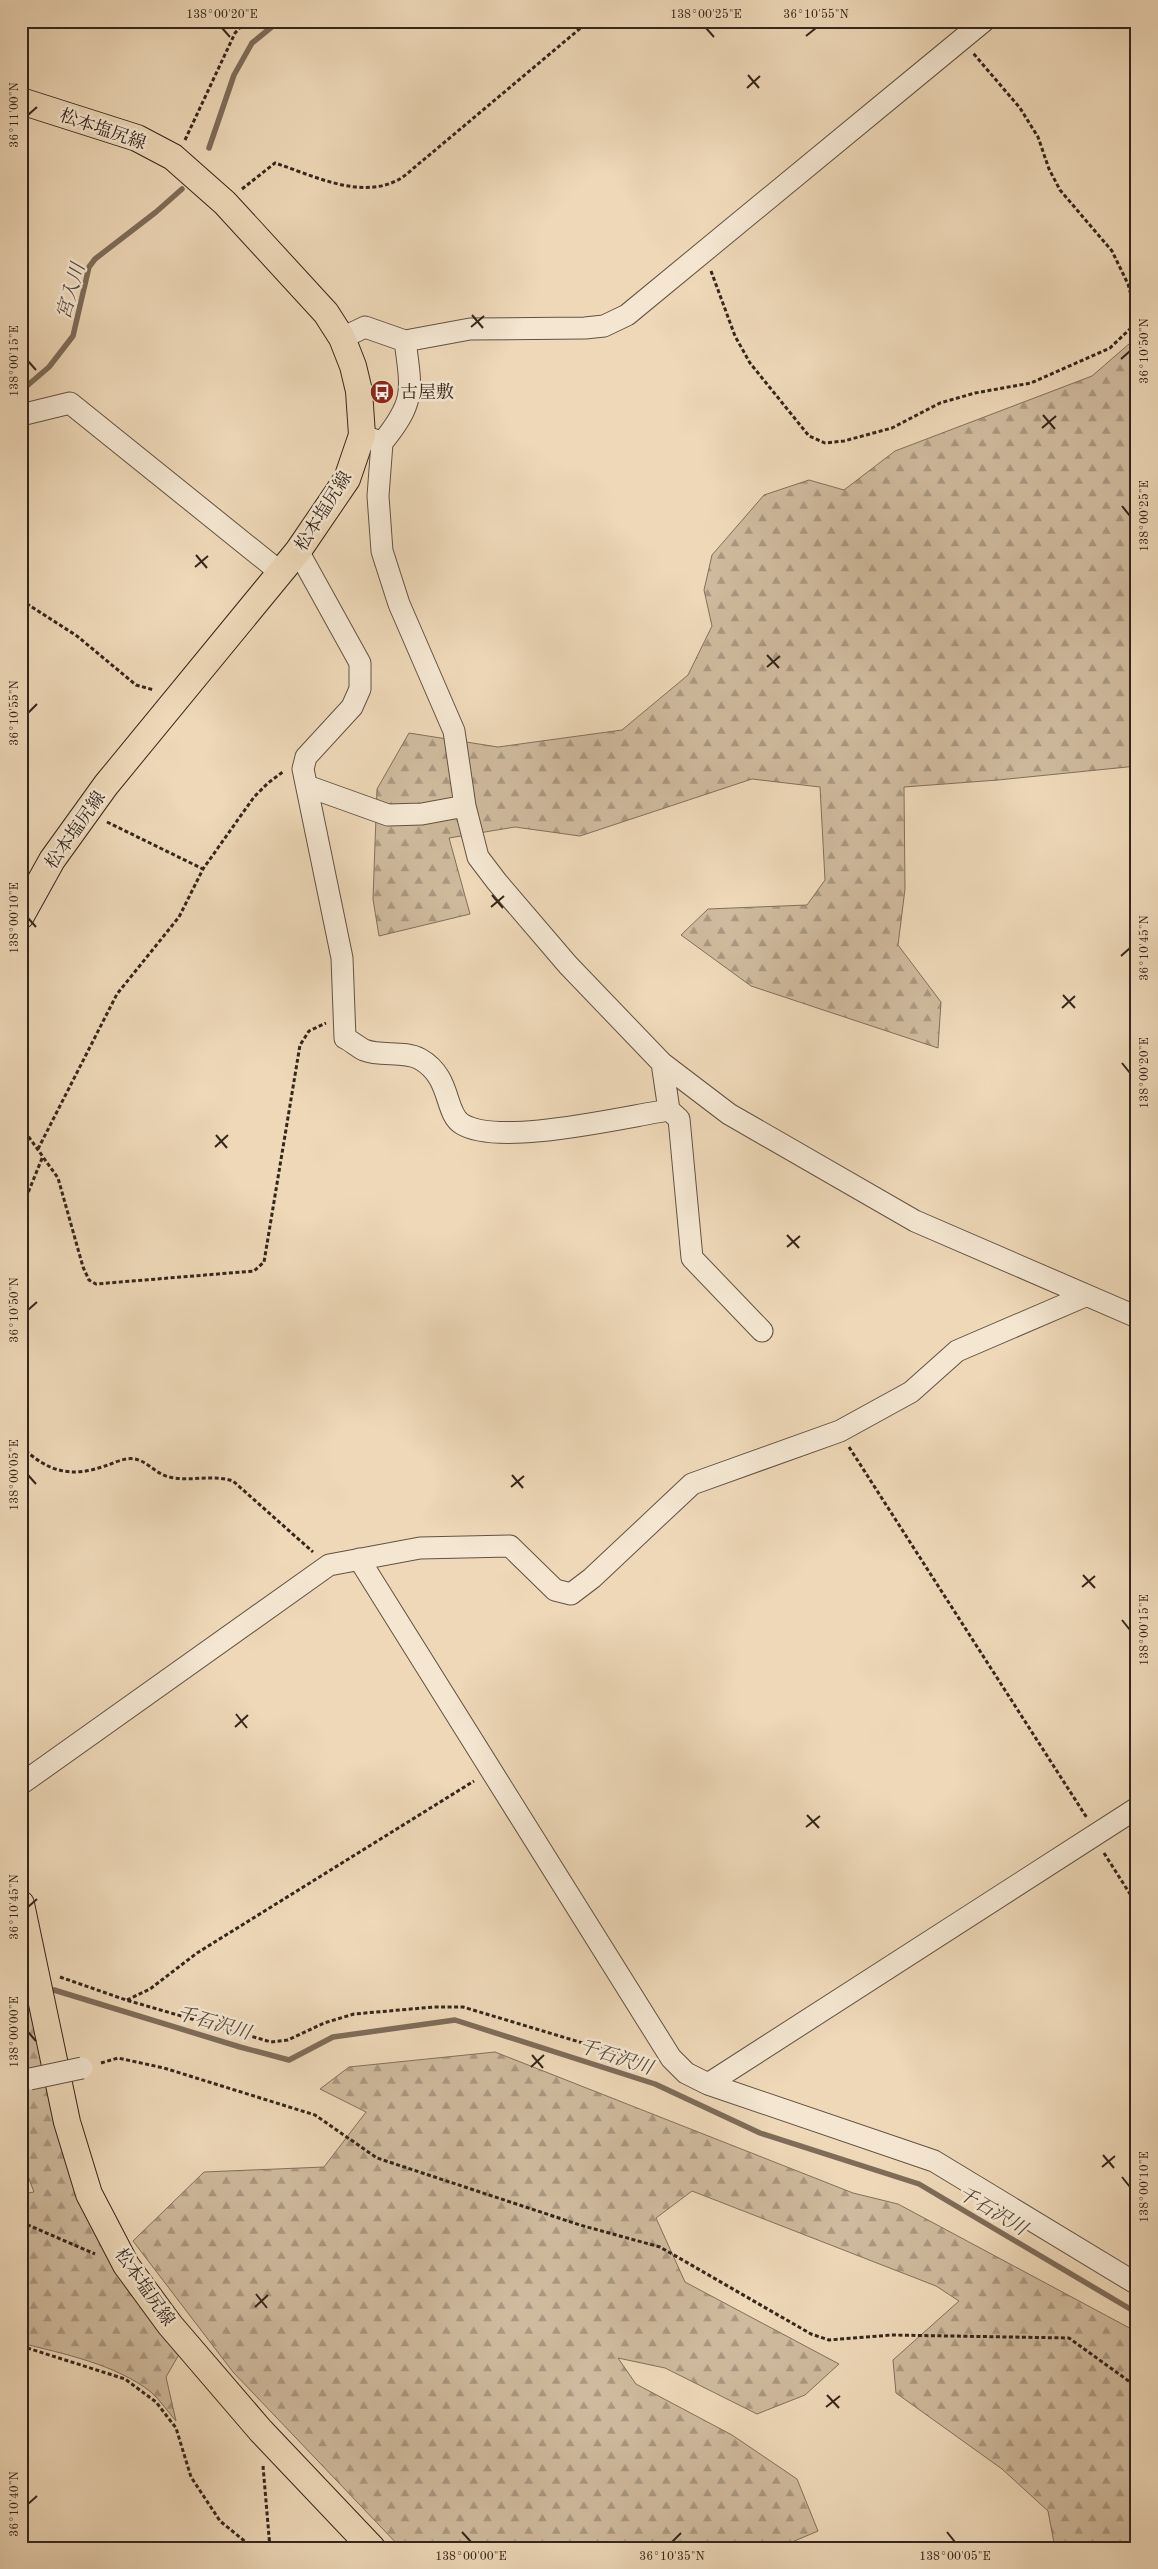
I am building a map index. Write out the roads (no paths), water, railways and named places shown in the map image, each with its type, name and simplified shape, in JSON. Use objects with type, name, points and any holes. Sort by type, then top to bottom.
[{"type":"main road","name":"松本塩尻線","points":[[21,101],[137,138],[173,157],[224,203],[326,313],[342,338],[353,366],[372,439],[298,552],[177,698],[86,813],[52,860],[21,916]]},
{"type":"main road","name":"松本塩尻線","points":[[21,1904],[67,2122],[89,2194],[126,2265],[170,2325],[261,2431],[372,2548]]},
{"type":"street","points":[[342,338],[365,327],[404,341],[470,329],[585,328],[604,326],[627,315],[963,41],[984,21]]},
{"type":"street","points":[[404,341],[410,376],[410,396],[401,419],[372,439],[382,551],[399,604],[454,731],[465,806],[478,856],[496,882],[568,965],[662,1062],[729,1114],[915,1221],[1085,1296],[1131,1310]]},
{"type":"street","points":[[21,415],[70,403],[280,572]]},
{"type":"street","points":[[298,552],[360,663],[360,689],[352,707],[306,757],[305,777],[342,958],[345,1038],[364,1050],[418,1058],[432,1066],[445,1084],[452,1112],[460,1123],[471,1128],[507,1133],[669,1110]]},
{"type":"street","points":[[305,777],[388,815],[422,814],[465,806]]},
{"type":"street","points":[[662,1062],[669,1110],[679,1119],[692,1258],[762,1332]]},
{"type":"street","points":[[21,1784],[329,1565],[420,1548],[510,1546],[555,1590],[571,1594],[592,1578],[692,1484],[840,1431],[911,1392],[957,1351],[1085,1296]]},
{"type":"street","points":[[359,1559],[671,2058],[686,2073],[708,2084],[934,2161],[1137,2284]]},
{"type":"street","points":[[708,2084],[1137,1808]]},
{"type":"street","points":[[30,2079],[82,2068]]},
{"type":"waterway","name":"宮入川","points":[[209,148],[234,75],[252,43],[279,21]]},
{"type":"waterway","name":"宮入川","points":[[21,391],[49,367],[73,336],[89,267],[95,259],[156,212],[182,189]]},
{"type":"waterway","name":"千石沢川","points":[[54,1990],[240,2047],[289,2060],[333,2037],[455,2020],[655,2084],[760,2133],[919,2184],[1137,2313]]},
{"type":"place","name":"古屋敷","points":[[382,392]]}]
